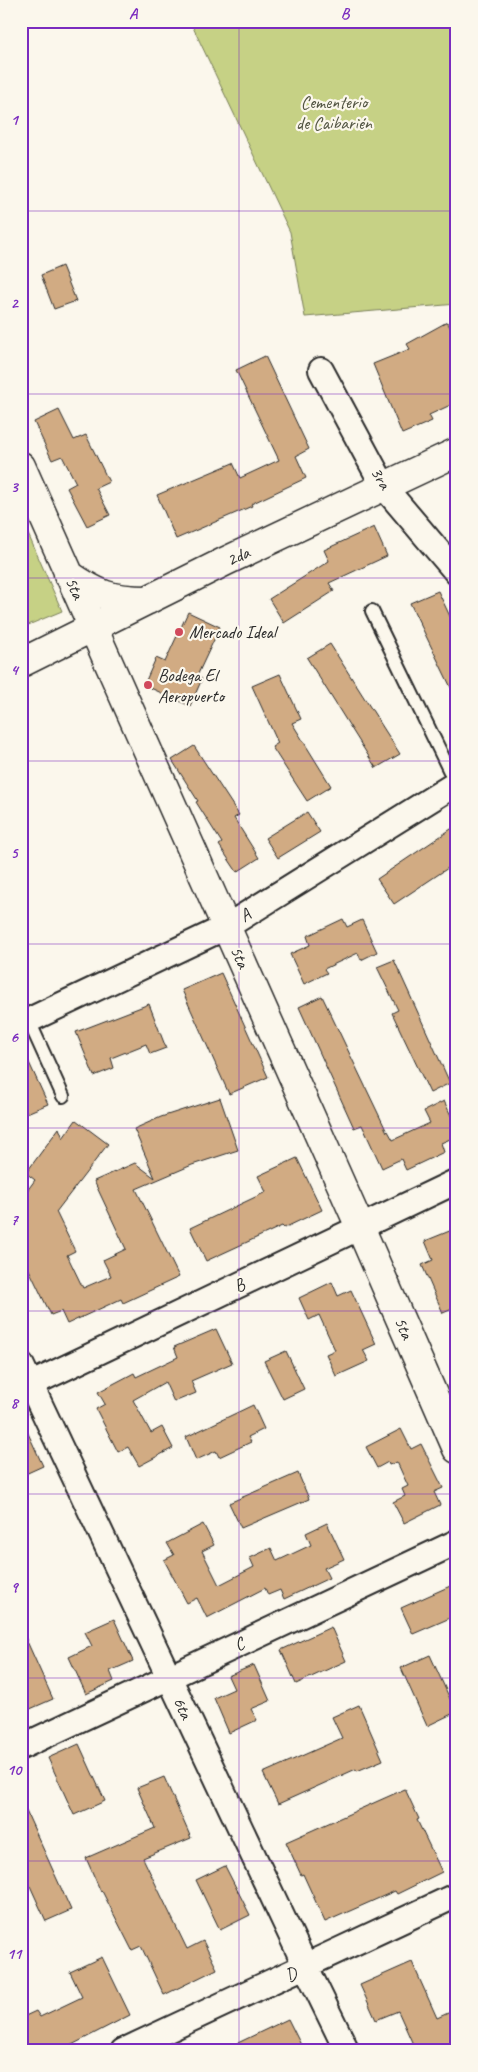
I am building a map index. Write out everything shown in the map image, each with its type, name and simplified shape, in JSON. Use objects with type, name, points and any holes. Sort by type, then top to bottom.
[{"type":"street","name":"3ra","points":[[321,370],[384,487],[457,574]]},
{"type":"street","name":"2da","points":[[21,663],[457,452]]},
{"type":"street","name":"5ta","points":[[21,466],[457,1449]]},
{"type":"street","points":[[68,574],[93,592],[124,600],[148,600]]},
{"type":"street","name":"A","points":[[25,1023],[226,927],[456,783]]},
{"type":"street","name":"B","points":[[24,1379],[457,1181]]},
{"type":"street","name":"6ta","points":[[24,1379],[169,1677],[347,2051]]},
{"type":"street","name":"C","points":[[21,1747],[457,1542]]},
{"type":"street","name":"D","points":[[123,2051],[457,1895]]},
{"type":"lane","points":[[372,611],[456,783]]},
{"type":"lane","points":[[25,1023],[63,1096]]},
{"type":"green space","name":"Cementerio de Caibarién","points":[[190,21],[457,21],[457,304],[305,317],[290,232]]},
{"type":"green space","points":[[21,518],[62,611],[21,628]]},
{"type":"building","points":[[62,266],[76,301],[54,309],[41,275]]},
{"type":"building","points":[[447,322],[457,339],[457,402],[429,415],[432,421],[402,434],[373,364],[410,349],[407,344]]},
{"type":"building","points":[[265,356],[309,449],[296,456],[306,478],[251,504],[252,506],[176,539],[157,495],[233,463],[240,478],[279,460],[236,370]]},
{"type":"building","points":[[59,410],[74,440],[86,435],[109,482],[96,488],[110,515],[87,526],[67,488],[76,483],[62,456],[52,460],[34,422]]},
{"type":"building","points":[[374,527],[387,556],[329,583],[334,591],[284,623],[269,599],[329,561],[324,550]]},
{"type":"building","points":[[438,591],[457,631],[457,700],[410,603]]},
{"type":"building","points":[[188,612],[220,627],[197,676],[202,679],[190,706],[144,685],[156,658],[165,662]]},
{"type":"building","points":[[330,644],[400,754],[376,768],[307,658]]},
{"type":"building","points":[[280,674],[301,719],[292,723],[331,786],[307,801],[272,747],[278,743],[252,686]]},
{"type":"building","points":[[194,746],[239,815],[234,818],[259,858],[237,872],[219,845],[222,843],[172,760]]},
{"type":"building","points":[[307,812],[320,832],[278,858],[265,838]]},
{"type":"building","points":[[457,825],[457,862],[394,904],[377,879]]},
{"type":"building","points":[[343,919],[347,927],[362,920],[377,952],[361,960],[358,953],[324,969],[327,973],[304,984],[290,954],[310,945],[307,936]]},
{"type":"building","points":[[394,960],[450,1083],[430,1093],[392,1013],[398,1010],[377,967]]},
{"type":"building","points":[[221,973],[268,1077],[229,1094],[182,990]]},
{"type":"building","points":[[322,996],[387,1132],[393,1140],[430,1123],[424,1111],[444,1101],[457,1128],[457,1136],[441,1143],[444,1152],[406,1170],[401,1159],[382,1168],[362,1125],[354,1128],[299,1007]]},
{"type":"building","points":[[149,1004],[166,1048],[150,1054],[146,1044],[111,1058],[114,1068],[94,1076],[76,1032]]},
{"type":"building","points":[[21,1045],[48,1104],[27,1113],[21,1101]]},
{"type":"building","points":[[220,1098],[238,1150],[192,1165],[136,1189],[179,1277],[123,1303],[121,1299],[67,1324],[61,1311],[51,1315],[21,1253],[21,1199],[35,1180],[26,1173],[59,1128],[63,1138],[76,1120],[108,1144],[56,1212],[75,1251],[67,1255],[83,1288],[111,1276],[103,1260],[126,1249],[94,1181],[135,1163],[155,1178],[134,1129],[161,1117]]},
{"type":"building","points":[[297,1158],[322,1210],[206,1261],[190,1228],[266,1192],[258,1176]]},
{"type":"building","points":[[457,1228],[457,1307],[443,1313],[422,1265],[433,1260],[425,1241]]},
{"type":"building","points":[[332,1282],[338,1296],[351,1290],[376,1344],[363,1350],[369,1361],[336,1376],[326,1354],[335,1350],[319,1315],[309,1320],[299,1298]]},
{"type":"building","points":[[216,1329],[232,1363],[191,1381],[196,1393],[174,1402],[165,1382],[133,1400],[151,1433],[162,1427],[173,1448],[139,1466],[128,1447],[118,1452],[96,1409],[105,1404],[98,1392],[134,1373],[136,1377],[178,1357],[174,1347]]},
{"type":"building","points":[[286,1351],[304,1389],[283,1399],[264,1361]]},
{"type":"building","points":[[253,1405],[264,1429],[248,1437],[251,1442],[219,1457],[216,1451],[196,1460],[186,1437]]},
{"type":"building","points":[[21,1418],[43,1466],[21,1476]]},
{"type":"building","points":[[401,1429],[411,1449],[421,1444],[443,1488],[434,1492],[440,1505],[404,1523],[393,1502],[405,1496],[402,1489],[408,1486],[397,1462],[389,1465],[388,1462],[377,1468],[366,1447]]},
{"type":"building","points":[[298,1473],[309,1499],[241,1528],[229,1503]]},
{"type":"building","points":[[327,1523],[344,1559],[324,1568],[329,1578],[284,1599],[280,1590],[268,1595],[265,1588],[207,1618],[197,1598],[187,1603],[164,1560],[174,1555],[167,1543],[203,1524],[214,1545],[202,1551],[219,1585],[254,1567],[250,1558],[271,1548],[277,1561],[311,1545],[306,1533]]},
{"type":"building","points":[[457,1583],[457,1615],[413,1634],[401,1608]]},
{"type":"building","points":[[114,1619],[133,1661],[110,1671],[114,1681],[86,1694],[69,1657],[92,1646],[85,1632]]},
{"type":"building","points":[[331,1627],[346,1661],[296,1684],[281,1650]]},
{"type":"building","points":[[21,1628],[53,1699],[21,1713]]},
{"type":"building","points":[[430,1655],[456,1712],[427,1726],[401,1668]]},
{"type":"building","points":[[254,1665],[270,1701],[251,1709],[257,1720],[229,1733],[214,1698],[234,1689],[228,1676]]},
{"type":"building","points":[[359,1705],[383,1760],[357,1771],[356,1769],[278,1804],[263,1773],[342,1738],[332,1717]]},
{"type":"building","points":[[79,1744],[105,1801],[74,1815],[48,1758]]},
{"type":"building","points":[[164,1777],[191,1838],[143,1858],[187,1949],[203,1941],[217,1969],[164,1995],[141,1946],[132,1950],[101,1892],[86,1858],[155,1828],[137,1788]]},
{"type":"building","points":[[405,1789],[419,1819],[417,1820],[442,1872],[397,1894],[395,1891],[325,1922],[286,1842]]},
{"type":"building","points":[[21,1800],[71,1910],[46,1921],[21,1866]]},
{"type":"building","points":[[225,1866],[250,1915],[220,1930],[196,1880]]},
{"type":"building","points":[[102,1957],[130,2015],[60,2051],[21,2051],[21,2018],[36,2011],[40,2017],[82,1997],[70,1972]]},
{"type":"building","points":[[412,1962],[437,2018],[457,2009],[457,2043],[439,2051],[416,2051],[398,2011],[376,2020],[360,1985]]},
{"type":"building","points":[[288,2019],[304,2051],[221,2051]]},
{"type":"place","name":"Mercado Ideal","points":[[179,632]]},
{"type":"place","name":"Bodega El Aeropuerto","points":[[148,685]]}]
